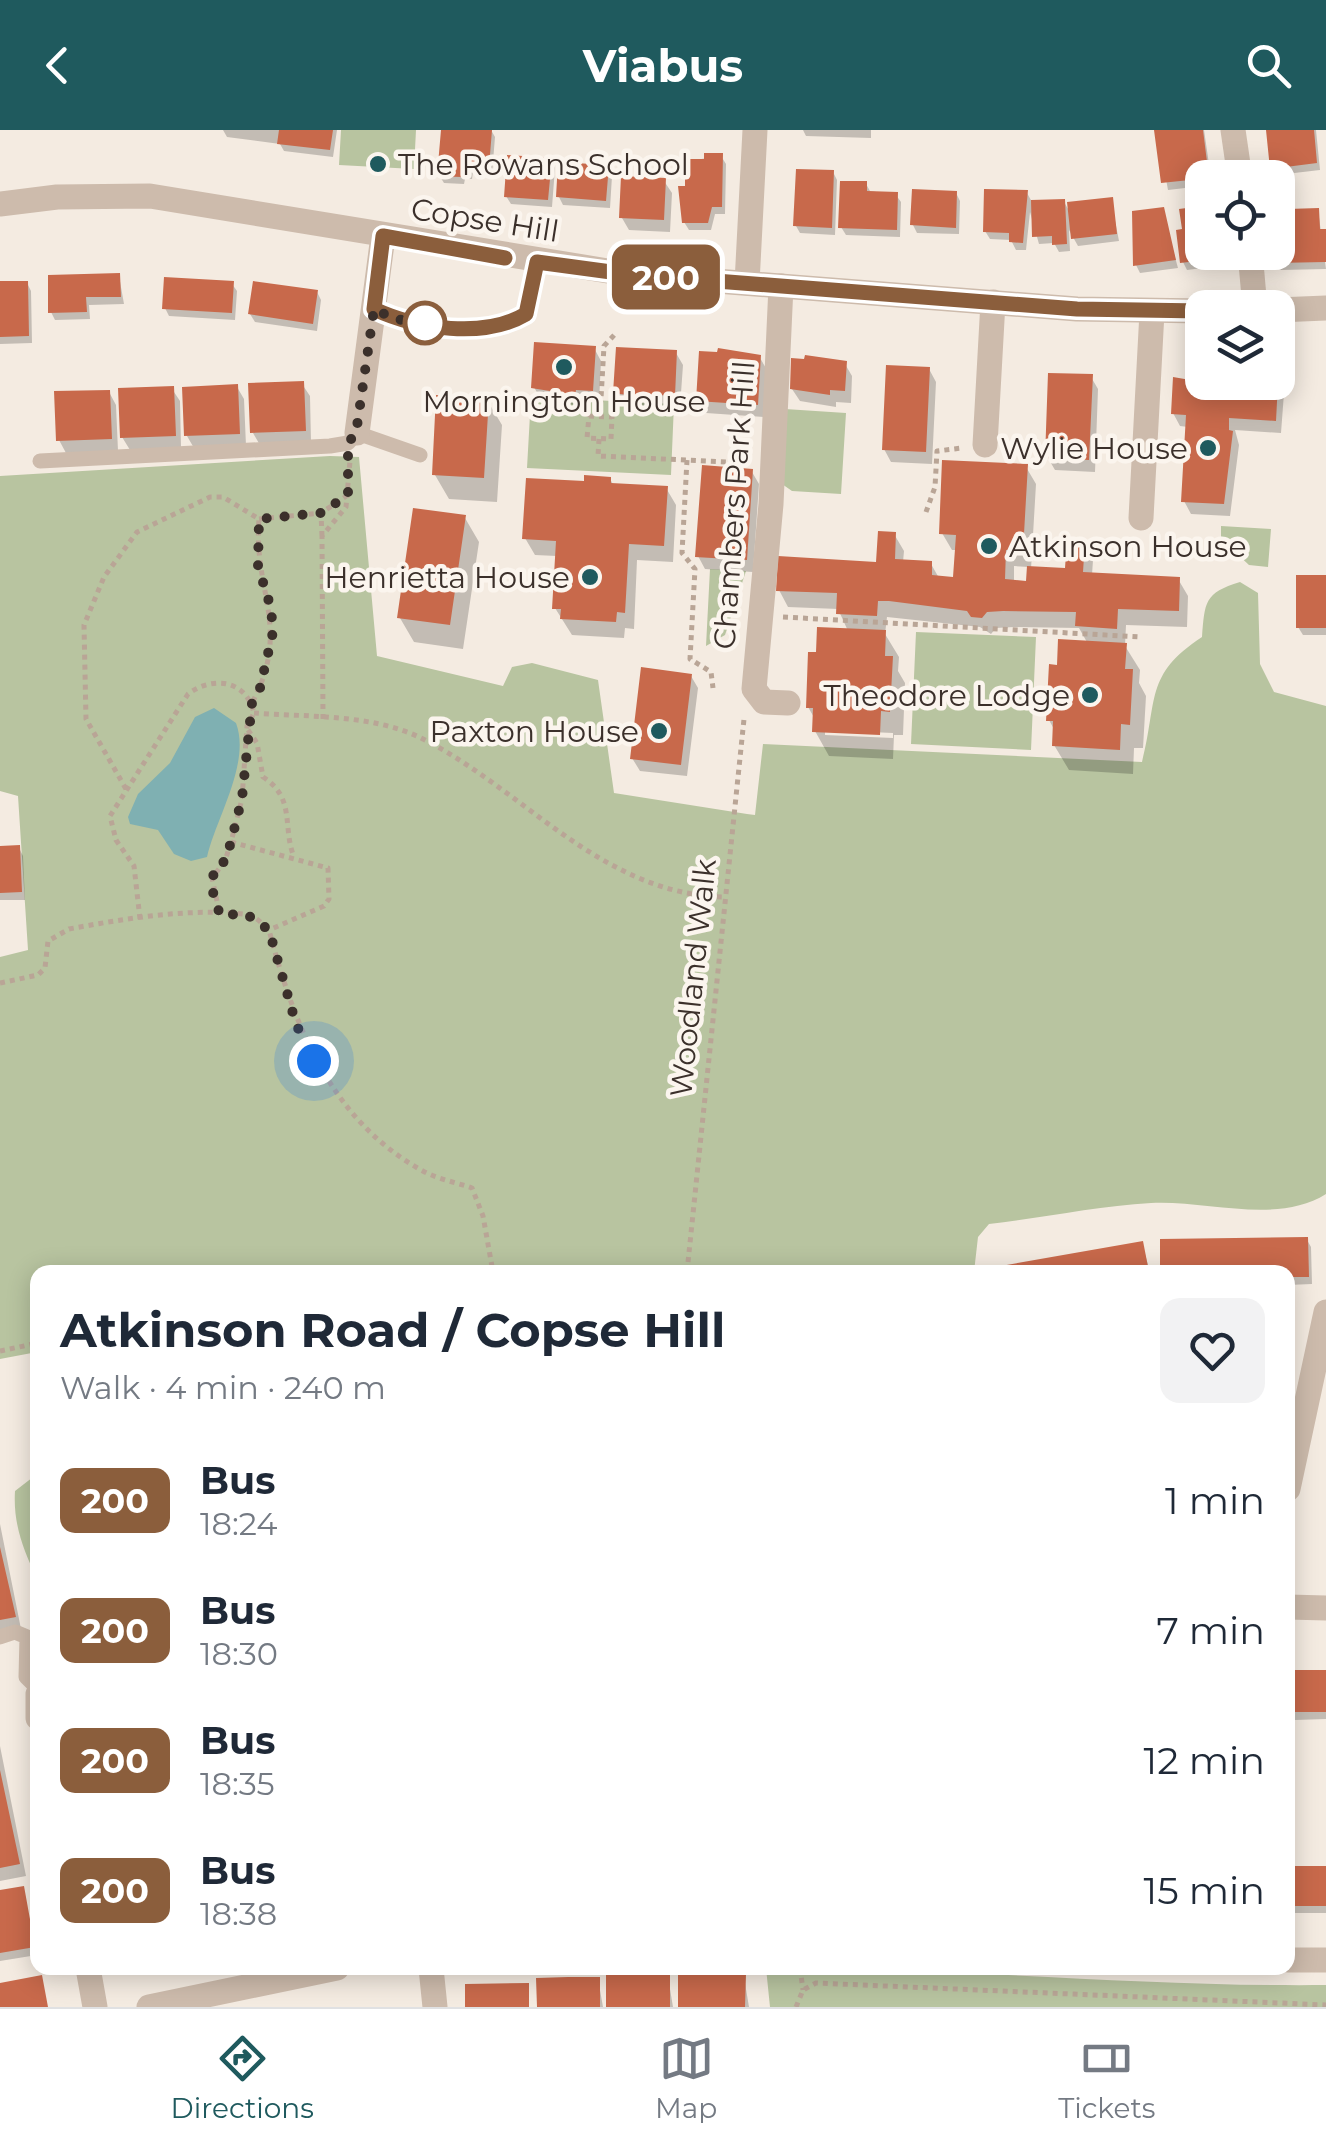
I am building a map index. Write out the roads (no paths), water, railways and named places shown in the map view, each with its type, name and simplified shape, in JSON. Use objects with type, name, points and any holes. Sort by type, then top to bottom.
[{"type":"street","points":[[747,284],[755,130]]},
{"type":"street","points":[[1233,130],[1237,160]]},
{"type":"street","name":"Copse Hill","points":[[0,204],[57,197],[150,196],[537,262],[747,284],[1185,312]]},
{"type":"street","points":[[352,438],[383,236]]},
{"type":"street","name":"Chambers Park Hill","points":[[781,286],[771,504],[754,689],[764,702],[788,703]]},
{"type":"street","points":[[985,445],[992,302]]},
{"type":"street","points":[[1295,309],[1326,308]]},
{"type":"street","points":[[1142,518],[1152,312]]},
{"type":"street","points":[[1295,1456],[1326,1312]]},
{"type":"street","points":[[1295,1608],[1326,1608]]},
{"type":"street","points":[[1295,1960],[1326,1960]]},
{"type":"street","points":[[89,1975],[96,2007]]},
{"type":"street","points":[[150,2007],[303,1975]]},
{"type":"street","points":[[433,1975],[435,2007]]},
{"type":"lane","points":[[374,309],[395,319],[470,329],[505,326],[526,314],[537,262]]},
{"type":"lane","points":[[40,461],[352,438],[420,455]]},
{"type":"lane","points":[[0,1637],[15,1632],[27,1637],[26,1678],[30,1683]]},
{"type":"water","points":[[214,708],[236,723],[239,755],[207,857],[191,861],[174,854],[158,830],[130,824],[128,817],[138,794],[170,763],[195,717]]},
{"type":"place","name":"The Rowans School","points":[[378,164]]},
{"type":"place","name":"Mornington House","points":[[564,367]]},
{"type":"place","name":"Wylie House","points":[[1208,448]]},
{"type":"place","name":"Atkinson House","points":[[989,546]]},
{"type":"place","name":"Henrietta House","points":[[590,577]]},
{"type":"place","name":"Theodore Lodge","points":[[1090,695]]},
{"type":"place","name":"Paxton House","points":[[659,731]]}]
